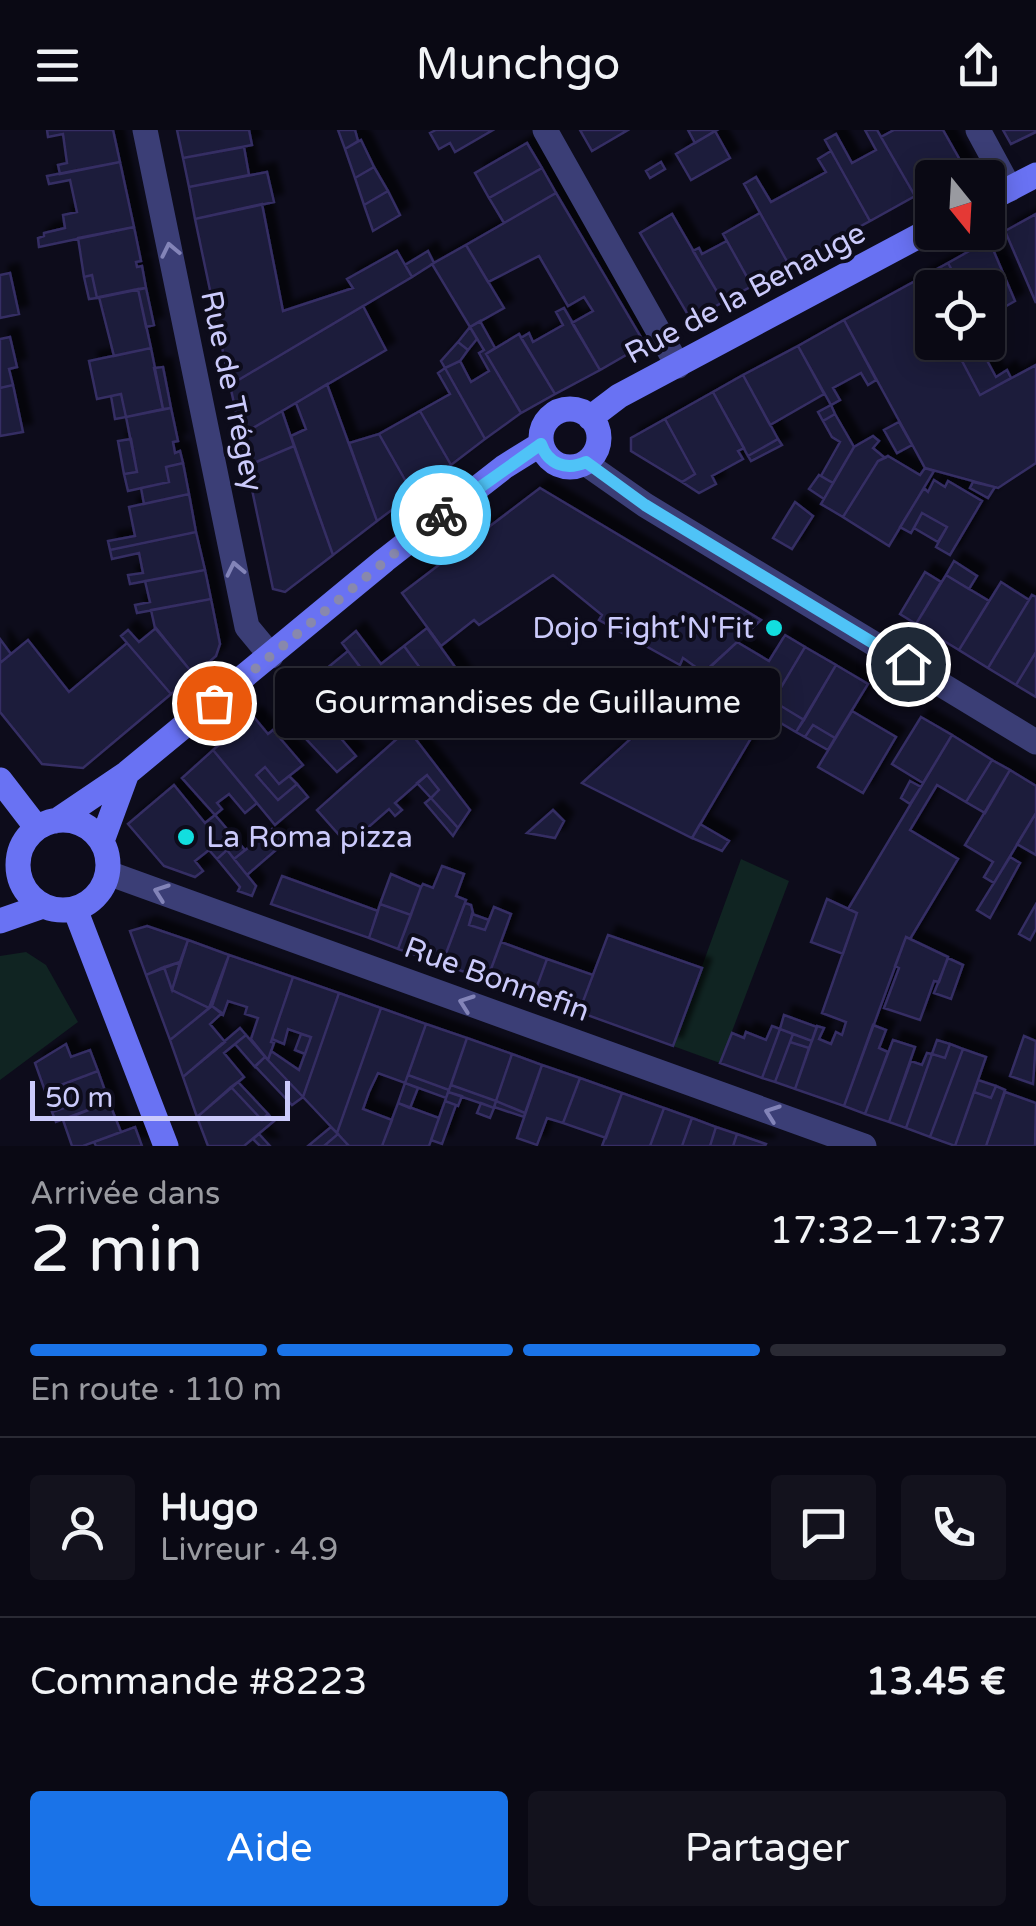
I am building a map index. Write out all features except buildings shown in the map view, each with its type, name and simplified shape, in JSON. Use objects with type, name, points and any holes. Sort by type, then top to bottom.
[{"type":"main road","points":[[1005,191],[1036,174]]},
{"type":"main road","name":"Rue de la Benauge","points":[[46,824],[127,772],[412,538],[504,467],[541,444],[542,428],[553,415],[568,410],[590,418],[619,396],[915,238]]},
{"type":"main road","points":[[541,444],[550,460],[558,465],[577,466],[586,462],[598,441],[590,418]]},
{"type":"main road","points":[[102,841],[127,772]]},
{"type":"main road","points":[[0,780],[46,824]]},
{"type":"main road","points":[[0,921],[42,906],[75,908],[96,896],[108,873],[108,862],[102,841],[82,824],[46,824],[26,838],[9,873],[42,906]]},
{"type":"main road","points":[[75,908],[166,1146]]},
{"type":"street","name":"Rue de Trégey","points":[[145,130],[247,626],[272,656]]},
{"type":"street","points":[[545,130],[678,366]]},
{"type":"street","points":[[978,130],[988,160]]},
{"type":"street","points":[[586,462],[645,505],[1036,742]]},
{"type":"street","name":"Rue Bonnefin","points":[[108,873],[864,1146]]},
{"type":"green space","points":[[741,859],[789,881],[720,1063],[673,1046]]},
{"type":"green space","points":[[26,952],[46,965],[78,1022],[0,1080],[0,956]]},
{"type":"way so far","points":[[214,703],[441,515]]},
{"type":"place","name":"Dojo Fight'N'Fit","points":[[774,628]]},
{"type":"place","name":"Gourmandises de Guillaume","points":[[214,703]]},
{"type":"place","name":"La Roma pizza","points":[[186,837]]},
{"type":"route","points":[[441,515],[541,444],[550,460],[558,465],[568,467],[586,462],[645,505],[908,664]]}]
